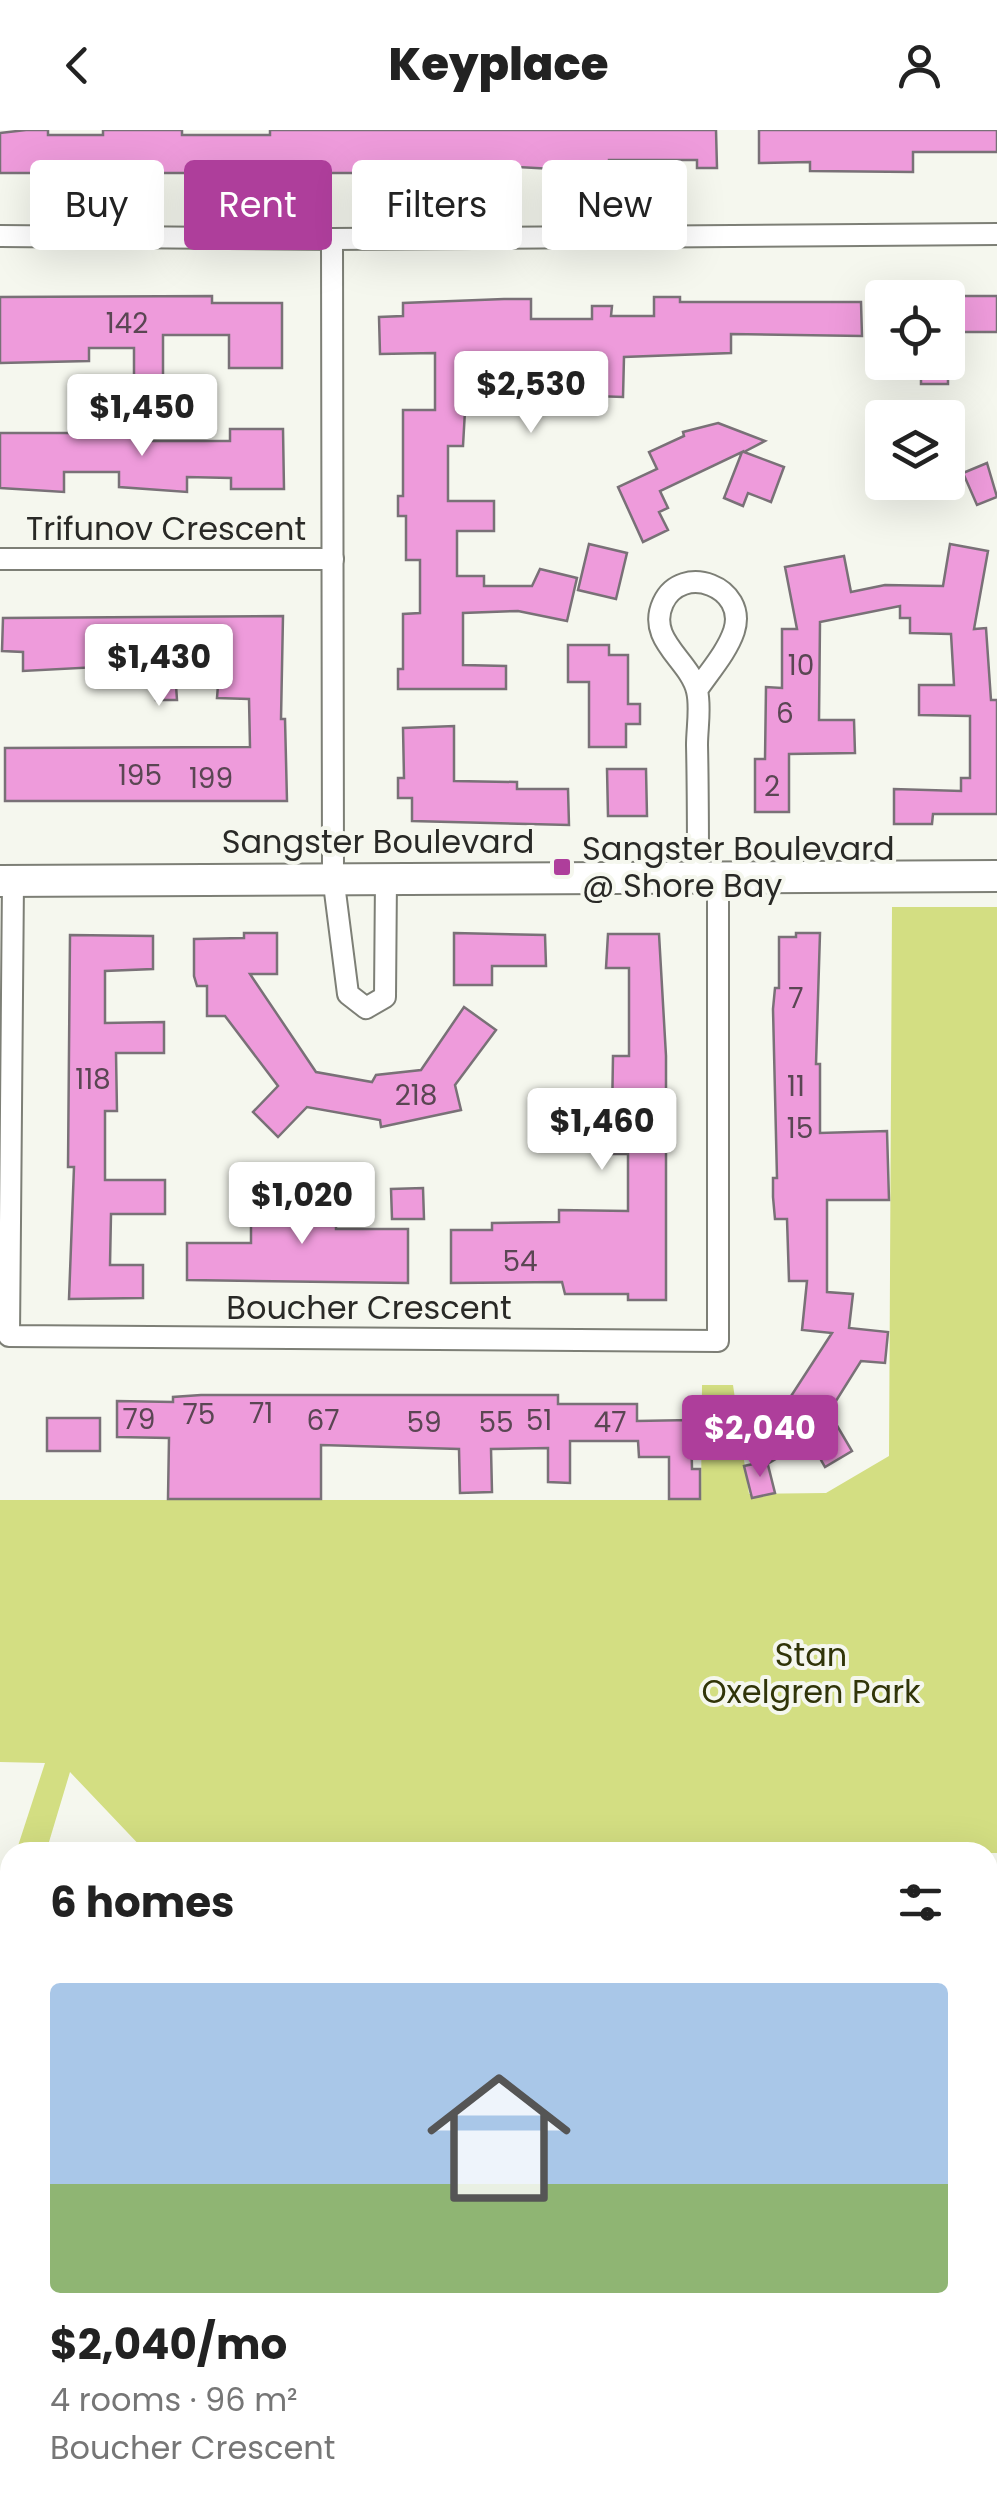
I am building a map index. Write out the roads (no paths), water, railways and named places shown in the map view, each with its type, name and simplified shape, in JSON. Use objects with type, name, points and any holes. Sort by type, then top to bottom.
[{"type":"street","points":[[332,239],[997,234]]},
{"type":"street","points":[[0,236],[184,238]]},
{"type":"street","name":"Trifunov Crescent","points":[[332,239],[333,876],[348,994],[366,1008],[385,996],[386,878]]},
{"type":"street","name":"Trifunov Crescent","points":[[0,559],[333,559]]},
{"type":"street","points":[[697,690],[728,642],[736,620],[734,608],[720,589],[698,581],[675,588],[666,597],[658,620],[666,642],[697,690],[708,875]]},
{"type":"street","name":"Boucher Crescent","points":[[6,881],[10,1336],[718,1341],[708,875]]},
{"type":"street","name":"Sangster Boulevard","points":[[6,881],[333,876],[997,876]]},
{"type":"place","name":"Sangster Boulevard @ Shore Bay","points":[[562,867]]},
{"type":"park label","name":"Stan Oxelgren Park","points":[[811,1674]]}]
